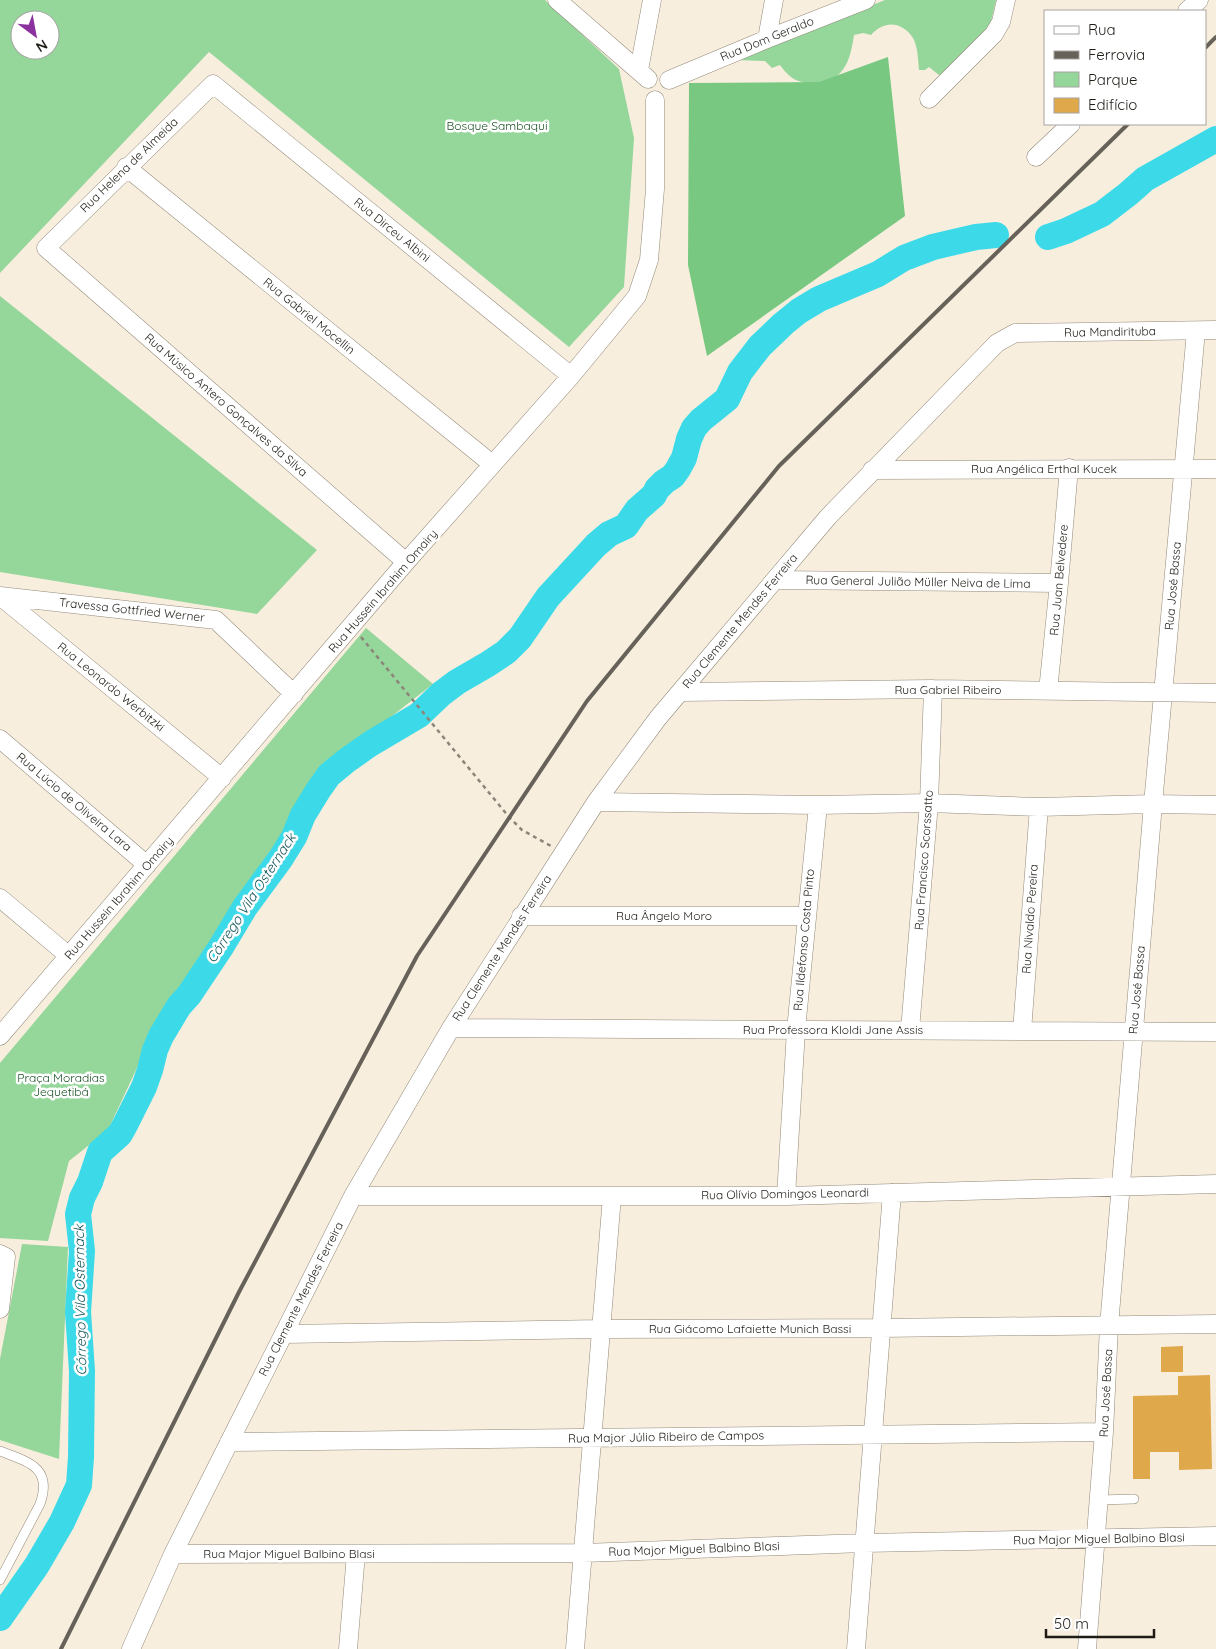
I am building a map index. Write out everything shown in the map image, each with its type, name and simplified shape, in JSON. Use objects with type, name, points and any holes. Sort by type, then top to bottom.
[{"type":"street","points":[[557,0],[644,75],[661,75],[669,80],[671,88],[668,96],[660,101],[651,99],[646,92],[644,75],[652,0]]},
{"type":"street","points":[[767,39],[774,0]]},
{"type":"street","name":"Rua Dom Geraldo","points":[[669,80],[866,0]]},
{"type":"street","points":[[929,98],[994,34],[1000,22],[1006,0]]},
{"type":"street","points":[[1188,10],[1199,0]]},
{"type":"street","name":"Rua Helena de Almeida","points":[[46,248],[213,84]]},
{"type":"street","name":"Rua Dirceu Albini","points":[[213,84],[571,376]]},
{"type":"street","name":"Rua Hussein Ibrahim Omairy","points":[[0,1036],[406,562],[571,376],[637,296],[649,260],[656,189],[655,100]]},
{"type":"street","points":[[1036,157],[1070,125]]},
{"type":"street","name":"Rua Gabriel Mocellin","points":[[126,168],[492,464]]},
{"type":"street","name":"Rua Músico Antero Gonçalves da Silva","points":[[46,248],[406,562]]},
{"type":"street","name":"Rua Mandirituba","points":[[1005,337],[1015,333],[1216,330]]},
{"type":"street","name":"Rua José Bassa","points":[[1087,1649],[1104,1432],[1109,1326],[1152,804],[1164,693],[1196,331]]},
{"type":"street","name":"Rua Clemente Mendes Ferreira","points":[[131,1649],[173,1554],[353,1196],[450,1028],[596,802],[658,718],[828,516],[996,343],[1005,337]]},
{"type":"street","name":"Rua Juan Belvedere","points":[[1048,691],[1069,468]]},
{"type":"street","name":"Rua Angélica Erthal Kucek","points":[[872,470],[1216,469]]},
{"type":"street","name":"Rua General Julião Müller Neiva de Lima","points":[[776,580],[1059,584]]},
{"type":"street","name":"Travessa Gottfried Werner","points":[[0,596],[216,620],[294,694]]},
{"type":"street","name":"Rua Leonardo Werbitzki","points":[[0,596],[222,778]]},
{"type":"street","name":"Rua Gabriel Ribeiro","points":[[681,692],[933,689],[1216,693]]},
{"type":"street","name":"Rua Francisco Scorssatto","points":[[910,1030],[929,804],[933,689]]},
{"type":"street","name":"Rua Lúcio de Oliveira Lara","points":[[0,739],[147,865]]},
{"type":"street","points":[[596,802],[1039,806],[1216,805]]},
{"type":"street","name":"Rua Ildefonso Costa Pinto","points":[[786,1196],[796,1030],[818,804]]},
{"type":"street","name":"Rua Nivaldo Pereira","points":[[1022,1031],[1039,806]]},
{"type":"street","points":[[0,898],[69,956]]},
{"type":"street","name":"Rua Ângelo Moro","points":[[521,916],[806,916]]},
{"type":"street","name":"Rua Professora Kloldi Jane Assis","points":[[450,1028],[1216,1032]]},
{"type":"street","name":"Rua Olívio Domingos Leonardi","points":[[353,1196],[786,1196],[1216,1184]]},
{"type":"street","points":[[856,1649],[892,1192]]},
{"type":"street","points":[[575,1649],[612,1196]]},
{"type":"street","points":[[0,1310],[3,1255]]},
{"type":"street","name":"Rua Giácomo Lafaiette Munich Bassi","points":[[284,1334],[601,1329],[1216,1324]]},
{"type":"street","name":"Rua Major Júlio Ribeiro de Campos","points":[[229,1442],[1104,1432]]},
{"type":"street","name":"Rua Major Miguel Balbino Blasi","points":[[173,1554],[583,1553],[864,1543],[1216,1536]]},
{"type":"street","points":[[348,1649],[356,1554]]},
{"type":"lane","points":[[0,1450],[33,1464],[42,1475],[44,1492],[40,1504],[0,1580]]},
{"type":"lane","points":[[1099,1500],[1134,1500]]},
{"type":"path","points":[[352,627],[509,817],[522,830],[563,852]]},
{"type":"green space","name":"Bosque Sambaqui","points":[[0,0],[545,0],[619,69],[634,138],[624,287],[569,347],[209,52],[0,273]]},
{"type":"green space","points":[[885,0],[996,0],[989,30],[945,73],[939,75],[929,67],[925,70],[919,70],[917,49],[913,38],[904,28],[893,24],[876,30],[871,35],[863,33],[854,35],[847,64],[841,72],[831,79],[817,83],[796,80],[780,65],[772,68],[765,61],[735,60]]},
{"type":"green space","points":[[888,57],[905,216],[707,356],[688,265],[689,83],[819,82]]},
{"type":"green space","points":[[0,296],[317,550],[257,614],[0,572]]},
{"type":"green space","name":"Praça Moradias Jequetibá","points":[[366,628],[433,684],[323,770],[269,860],[156,1027],[108,1130],[69,1161],[48,1241],[0,1238],[0,1063]]},
{"type":"green space","points":[[22,1244],[68,1247],[59,1459],[0,1440],[0,1359]]},
{"type":"building","points":[[1183,1346],[1183,1372],[1161,1372],[1161,1347]]},
{"type":"building","points":[[1210,1375],[1212,1469],[1179,1470],[1179,1452],[1150,1452],[1150,1479],[1133,1479],[1133,1396],[1178,1395],[1178,1376]]},
{"type":"waterway","name":"Córrego Vila Osternack","points":[[1048,237],[1066,231],[1102,214],[1145,179],[1216,139]]},
{"type":"waterway","name":"Córrego Vila Osternack","points":[[0,1618],[37,1565],[62,1522],[79,1485],[82,1371],[78,1312],[82,1251],[78,1214],[82,1198],[90,1182],[100,1152],[120,1134],[144,1087],[161,1036],[179,1006],[189,995],[221,947],[245,907],[281,858],[294,837],[303,815],[329,775],[370,744],[419,715],[457,682],[506,652],[520,638],[548,597],[596,545],[609,534],[626,526],[637,510],[654,495],[664,482],[673,476],[684,458],[694,428],[727,399],[740,372],[760,346],[799,311],[819,299],[878,274],[904,258],[933,247],[976,237],[996,235]]},
{"type":"railway","points":[[1206,47],[1216,37]]},
{"type":"railway","points":[[61,1649],[239,1292],[417,956],[587,701],[779,466],[1127,125]]}]
